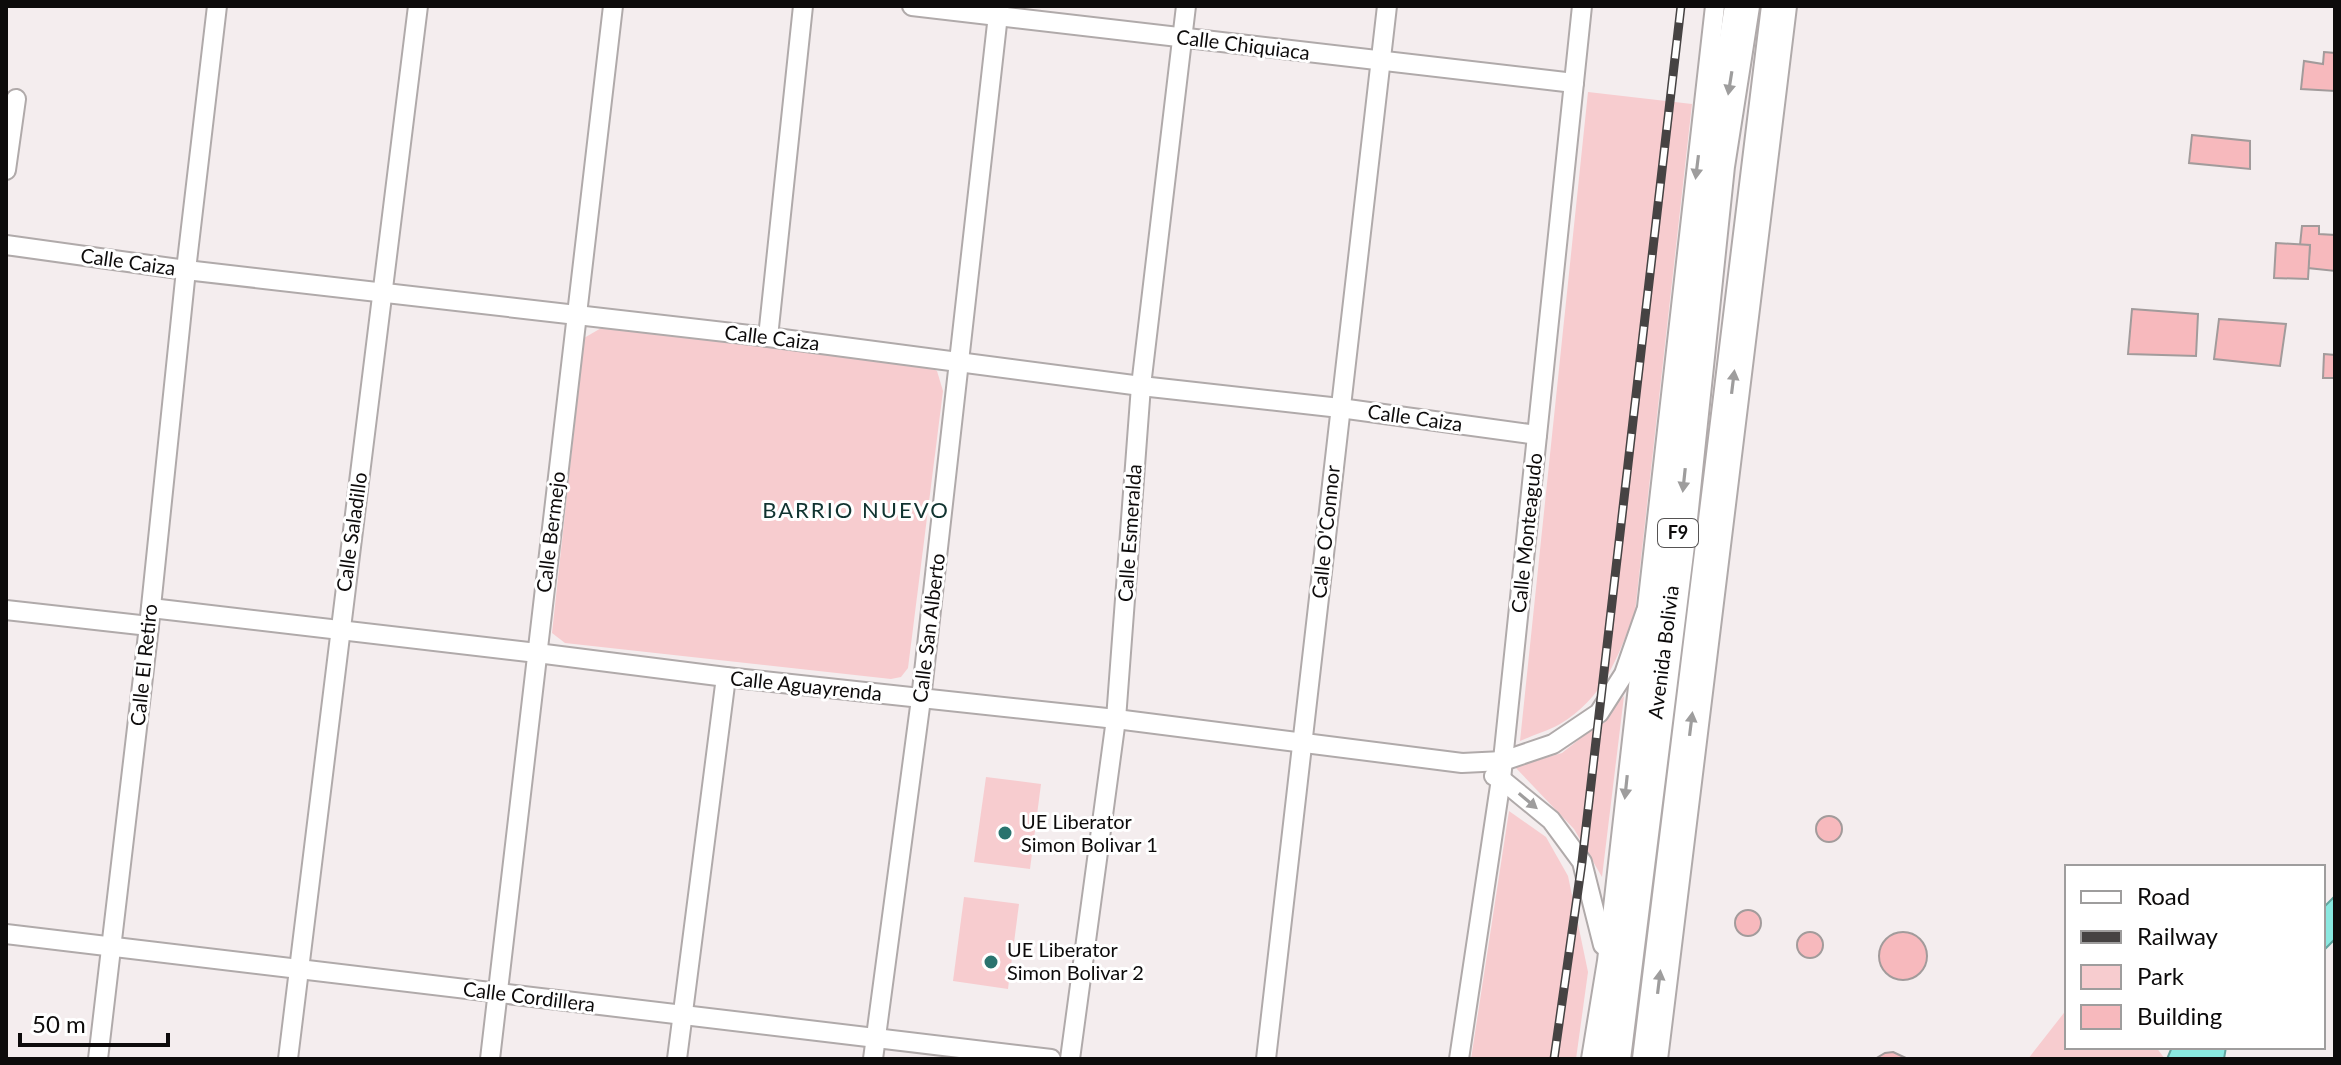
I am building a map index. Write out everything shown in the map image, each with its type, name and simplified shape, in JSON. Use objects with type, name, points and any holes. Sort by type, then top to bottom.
[{"type":"highway","name":"Avenida Bolivia","points":[[1613,1059],[1679,521],[1717,166],[1742,6]]},
{"type":"highway","name":"Avenida Bolivia","points":[[1650,1059],[1779,6]]},
{"type":"street","points":[[186,270],[217,6]]},
{"type":"street","name":"Calle Saladillo","points":[[288,1059],[418,6]]},
{"type":"street","name":"Calle Bermejo","points":[[490,1059],[613,6]]},
{"type":"street","points":[[768,337],[803,6]]},
{"type":"street","name":"Calle Chiquiaca","points":[[912,6],[998,11],[1183,38],[1574,83]]},
{"type":"street","name":"Calle Esmeralda","points":[[1070,1059],[1116,719],[1141,386],[1186,6]]},
{"type":"street","name":"Calle O'Connor","points":[[1266,1059],[1387,6]]},
{"type":"street","name":"Calle Monteagudo","points":[[1459,1059],[1502,770],[1582,6]]},
{"type":"street","points":[[1591,1059],[1607,961],[1715,6]]},
{"type":"street","name":"Calle San Alberto","points":[[873,1059],[921,699],[998,11]]},
{"type":"street","points":[[6,170],[16,99]]},
{"type":"street","name":"Calle Caiza","points":[[6,245],[186,270],[768,337],[1537,435]]},
{"type":"street","name":"Calle El Retiro","points":[[98,1059],[150,617],[186,270]]},
{"type":"street","name":"Calle Aguayrenda","points":[[6,610],[339,631],[1116,719],[1502,770],[1553,744],[1599,713],[1624,674],[1646,611]]},
{"type":"street","points":[[677,1059],[726,677]]},
{"type":"street","points":[[1502,770],[1551,820],[1582,862],[1620,1016]]},
{"type":"street","name":"Calle Cordillera","points":[[6,934],[1051,1059]]},
{"type":"green space","points":[[1588,92],[1692,104],[1635,612],[1608,675],[1588,702],[1560,724],[1520,741]]},
{"type":"green space","points":[[603,327],[924,364],[937,371],[943,391],[908,668],[901,677],[891,679],[565,643],[552,633],[584,338]]},
{"type":"green space","points":[[1624,696],[1602,877],[1574,829],[1515,767],[1562,753]]},
{"type":"green space","points":[[986,777],[1041,784],[1030,869],[974,862]]},
{"type":"green space","points":[[1509,811],[1546,837],[1568,876],[1588,972],[1576,1059],[1471,1059]]},
{"type":"green space","points":[[964,897],[1019,904],[1008,989],[953,981]]},
{"type":"green space","points":[[2065,1012],[2065,1049],[2158,1049],[2165,1059],[2028,1059]]},
{"type":"water","points":[[2335,896],[2335,939],[2325,949],[2325,906]]},
{"type":"water","points":[[2171,1049],[2226,1049],[2224,1059],[2167,1059]]},
{"type":"building","points":[[2324,52],[2335,53],[2335,91],[2301,89],[2304,61],[2323,64]]},
{"type":"building","points":[[2192,135],[2250,141],[2250,169],[2189,163]]},
{"type":"building","points":[[2302,226],[2319,226],[2319,234],[2335,235],[2335,271],[2308,268],[2310,245],[2300,245]]},
{"type":"building","points":[[2276,243],[2310,245],[2308,279],[2274,278]]},
{"type":"building","points":[[2132,309],[2198,314],[2196,356],[2128,354]]},
{"type":"building","points":[[2219,319],[2286,324],[2280,366],[2214,359]]},
{"type":"building","points":[[2324,354],[2335,355],[2335,378],[2323,378]]},
{"type":"building","points":[[1829,816],[1838,820],[1842,829],[1838,838],[1829,842],[1820,838],[1816,829],[1820,820]]},
{"type":"building","points":[[1748,910],[1757,914],[1761,923],[1757,932],[1748,936],[1739,932],[1735,923],[1739,914]]},
{"type":"building","points":[[1810,932],[1819,936],[1823,945],[1819,954],[1810,958],[1801,954],[1797,945],[1801,936]]},
{"type":"building","points":[[1903,932],[1920,939],[1927,956],[1920,973],[1903,980],[1886,973],[1879,956],[1886,939]]},
{"type":"building","points":[[1893,1052],[1908,1059],[1875,1059],[1885,1053]]},
{"type":"railway","points":[[1554,1059],[1582,862],[1681,6]]},
{"type":"place","name":"UE Liberator Simon Bolivar 1","points":[[1005,833]]},
{"type":"place","name":"UE Liberator Simon Bolivar 2","points":[[991,962]]},
{"type":"district","name":"BARRIO NUEVO","points":[[856,510]]}]
